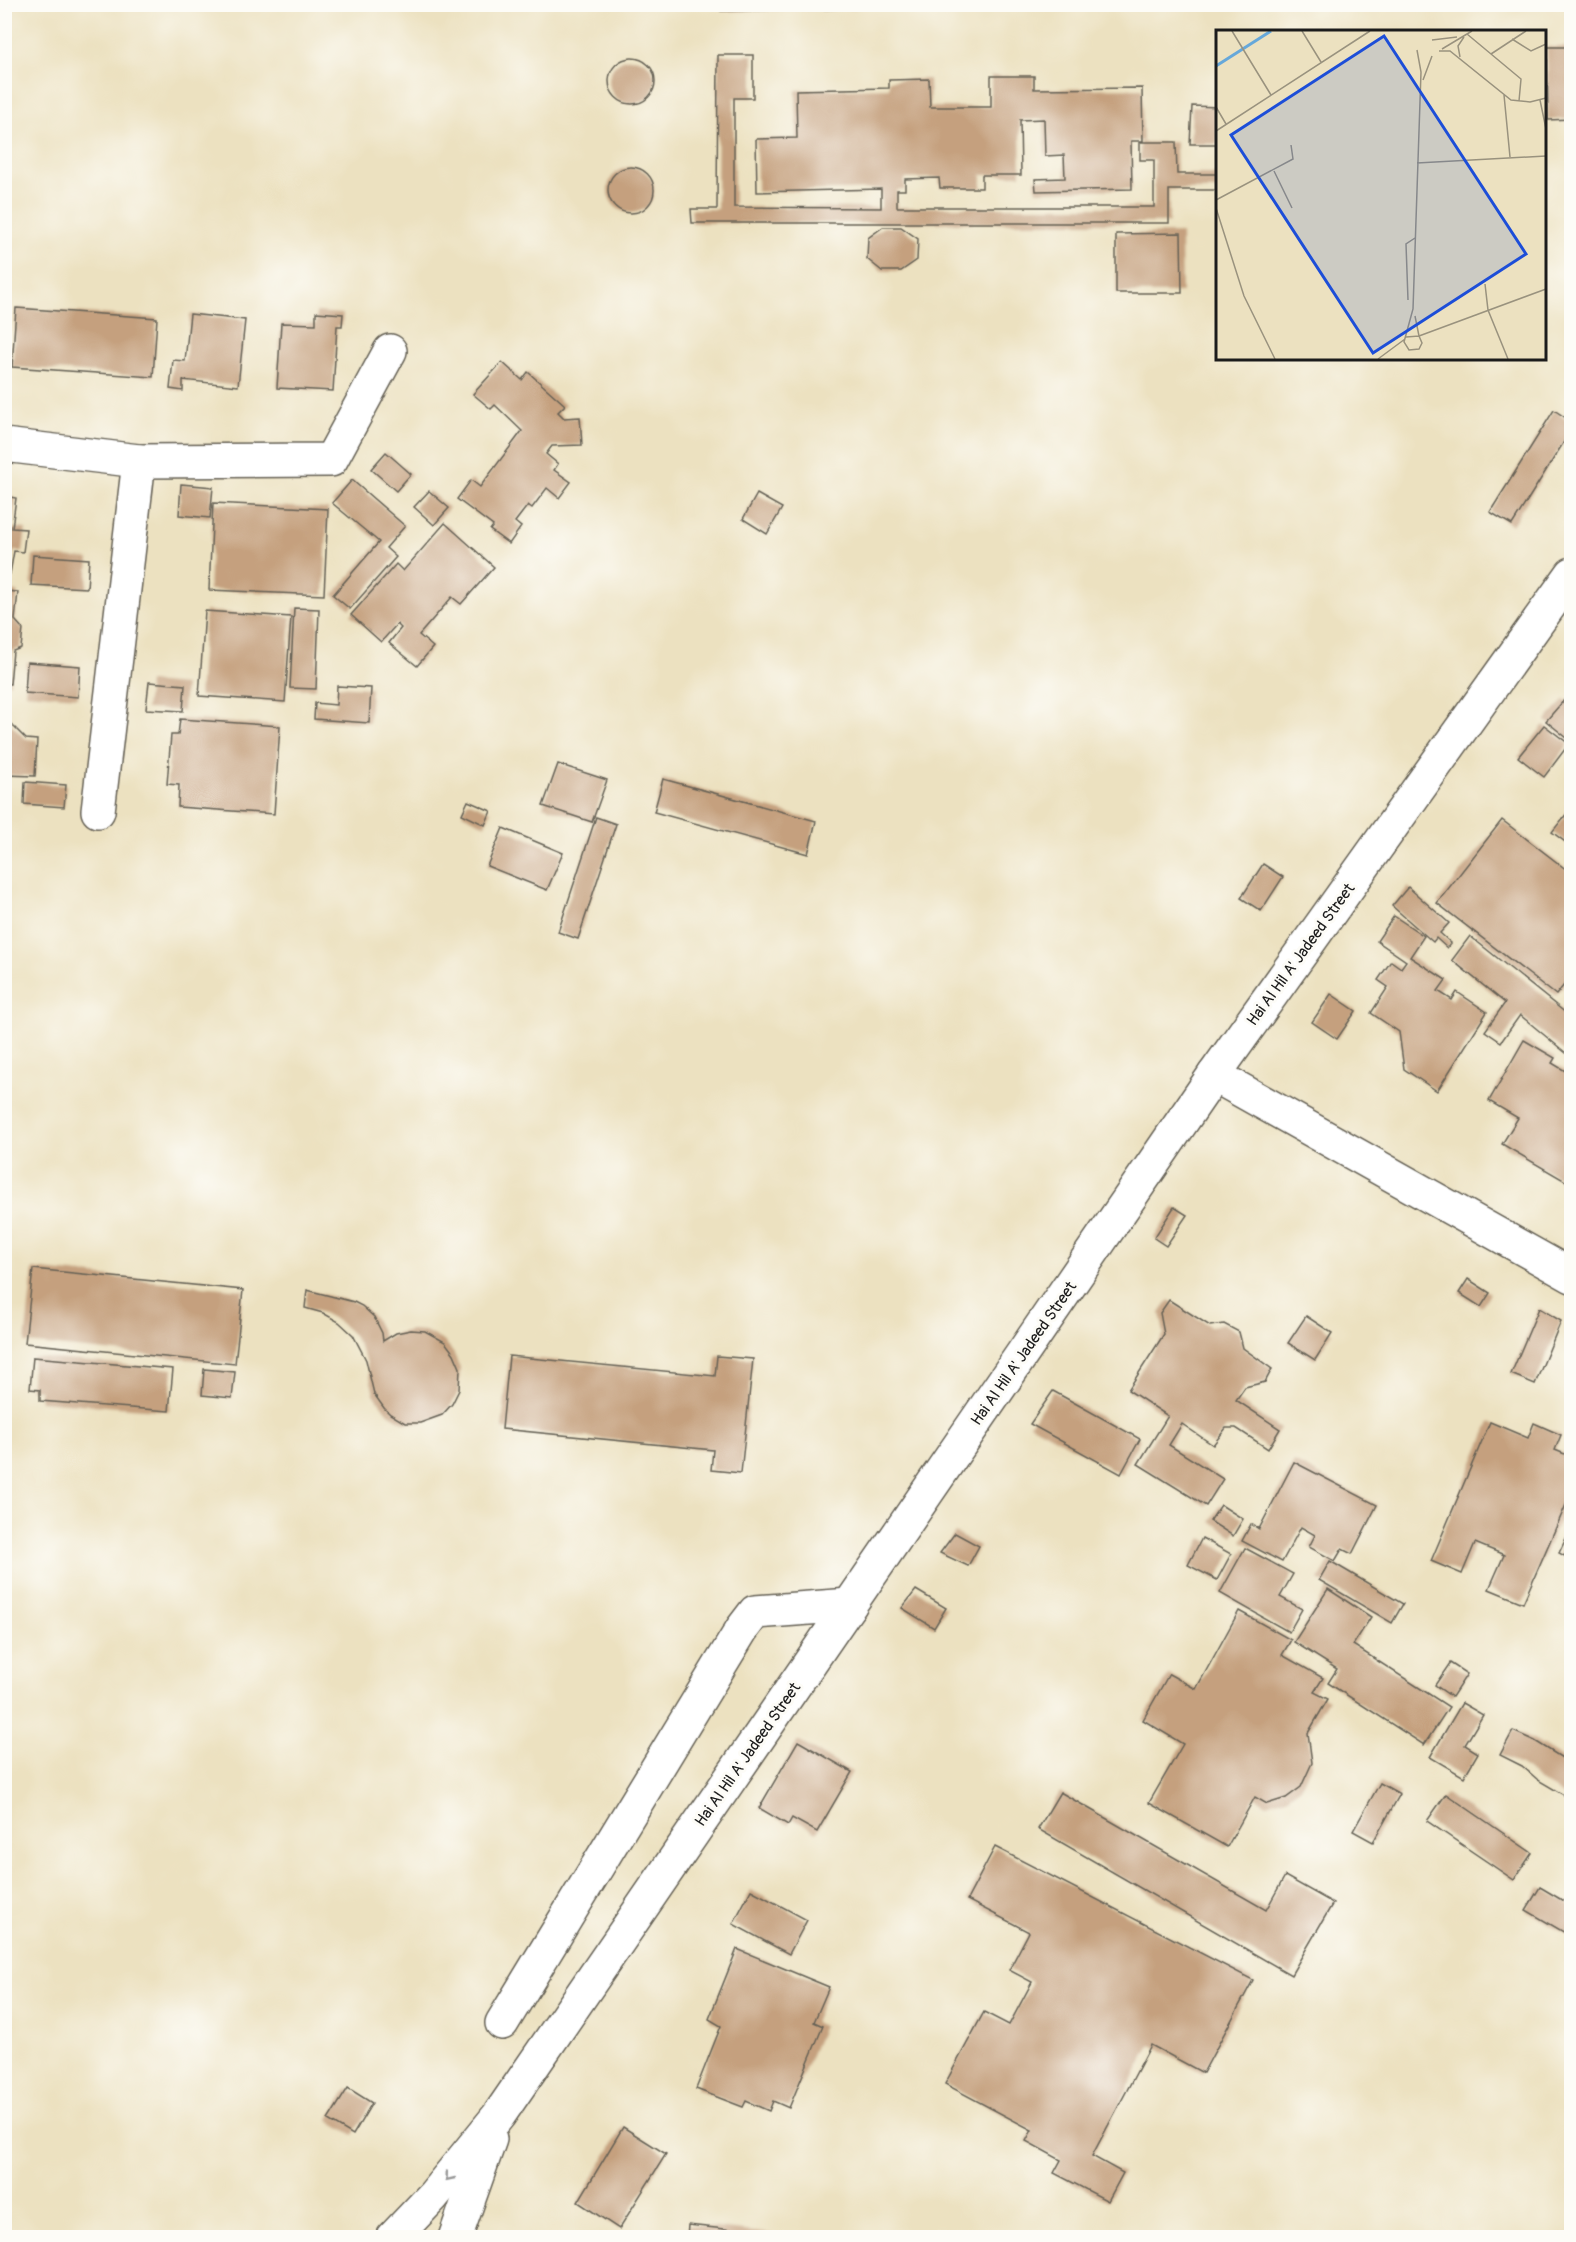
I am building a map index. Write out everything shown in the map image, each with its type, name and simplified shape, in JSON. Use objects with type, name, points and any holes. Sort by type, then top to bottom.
[{"type":"street","points":[[4,445],[139,460],[332,460],[390,351]]},
{"type":"street","points":[[98,811],[139,460]]},
{"type":"street","name":"Hai Al Hil A' Jadeed Street","points":[[393,2238],[433,2196],[499,2115],[1214,1075],[1566,584]]},
{"type":"street","points":[[1214,1075],[1572,1276]]},
{"type":"street","points":[[502,2023],[742,1629],[755,1612],[850,1605]]},
{"type":"street","name":"Hai Al Hil A' Jadeed Street","points":[[455,2238],[499,2115]]},
{"type":"building","points":[[721,4],[855,4],[855,9],[721,11]]},
{"type":"building","points":[[1547,47],[1572,47],[1572,119],[1548,120]]},
{"type":"building","points":[[718,55],[753,55],[753,98],[734,98],[734,207],[881,208],[881,189],[757,192],[756,139],[797,138],[796,90],[889,88],[889,80],[929,79],[930,107],[991,107],[991,76],[1034,76],[1034,89],[1142,88],[1143,141],[1131,141],[1132,189],[1036,191],[1035,179],[1065,178],[1064,155],[1045,156],[1044,119],[1020,120],[1021,175],[982,175],[982,188],[940,188],[939,178],[905,179],[905,190],[897,190],[897,207],[1154,207],[1154,160],[1140,160],[1140,142],[1176,142],[1177,174],[1216,174],[1216,190],[1169,190],[1169,223],[692,223],[691,209],[717,209]]},
{"type":"building","points":[[632,58],[648,65],[655,81],[648,97],[632,104],[616,97],[609,81],[616,65]]},
{"type":"building","points":[[1192,106],[1216,107],[1216,144],[1190,144]]},
{"type":"building","points":[[631,167],[647,174],[654,190],[647,206],[631,213],[615,206],[608,190],[615,174]]},
{"type":"building","points":[[883,227],[901,227],[918,239],[917,260],[901,271],[882,271],[867,259],[868,238]]},
{"type":"building","points":[[1181,233],[1182,293],[1116,293],[1116,234]]},
{"type":"building","points":[[16,308],[157,318],[153,377],[12,367]]},
{"type":"building","points":[[316,312],[343,314],[342,326],[337,326],[333,391],[277,388],[281,323],[316,324]]},
{"type":"building","points":[[190,314],[245,320],[238,386],[183,380],[183,391],[170,389],[173,360],[185,361]]},
{"type":"building","points":[[502,362],[522,380],[528,372],[565,405],[558,412],[564,418],[580,417],[582,445],[552,446],[546,454],[558,464],[554,470],[571,482],[559,498],[547,488],[532,508],[528,505],[515,522],[521,527],[509,544],[490,530],[493,526],[457,499],[471,480],[480,487],[522,431],[495,405],[491,409],[473,394]]},
{"type":"building","points":[[1554,410],[1572,422],[1572,429],[1512,525],[1490,512]]},
{"type":"building","points":[[386,452],[411,474],[396,491],[371,469]]},
{"type":"building","points":[[352,480],[405,526],[386,548],[396,557],[350,609],[333,595],[379,542],[332,503]]},
{"type":"building","points":[[181,484],[213,487],[210,518],[179,515]]},
{"type":"building","points":[[429,491],[449,508],[434,525],[414,507]]},
{"type":"building","points":[[757,494],[782,508],[767,534],[743,519]]},
{"type":"building","points":[[4,496],[16,498],[12,528],[26,529],[23,552],[14,551],[10,574],[4,573]]},
{"type":"building","points":[[213,503],[328,509],[324,595],[209,590]]},
{"type":"building","points":[[445,523],[494,567],[461,604],[452,597],[419,635],[433,647],[417,666],[389,643],[401,628],[397,624],[381,642],[351,615],[396,564],[403,571]]},
{"type":"building","points":[[33,555],[89,559],[87,588],[31,585]]},
{"type":"building","points":[[4,591],[18,592],[15,620],[23,629],[21,648],[13,651],[10,684],[4,684]]},
{"type":"building","points":[[294,608],[319,609],[316,689],[290,688]]},
{"type":"building","points":[[205,611],[291,617],[285,702],[199,696]]},
{"type":"building","points":[[27,662],[80,666],[78,697],[25,693]]},
{"type":"building","points":[[149,682],[185,685],[183,711],[146,709]]},
{"type":"building","points":[[337,686],[371,688],[369,723],[314,719],[315,703],[336,705]]},
{"type":"building","points":[[1565,699],[1572,705],[1572,742],[1546,721]]},
{"type":"building","points":[[4,717],[26,739],[37,740],[35,776],[4,775]]},
{"type":"building","points":[[180,719],[280,726],[274,814],[178,807],[179,785],[167,784],[171,735],[178,735]]},
{"type":"building","points":[[1544,725],[1569,744],[1544,777],[1518,757]]},
{"type":"building","points":[[558,764],[607,780],[592,822],[543,806]]},
{"type":"building","points":[[663,779],[816,821],[808,854],[654,812]]},
{"type":"building","points":[[25,782],[66,785],[64,807],[24,804]]},
{"type":"building","points":[[468,801],[491,811],[485,825],[462,814]]},
{"type":"building","points":[[1572,807],[1572,847],[1552,832]]},
{"type":"building","points":[[596,817],[616,824],[578,939],[558,932]]},
{"type":"building","points":[[1502,820],[1572,874],[1572,975],[1556,995],[1437,903]]},
{"type":"building","points":[[503,828],[563,853],[547,890],[487,866]]},
{"type":"building","points":[[1263,864],[1283,877],[1261,911],[1241,898]]},
{"type":"building","points":[[1408,887],[1449,923],[1440,933],[1451,943],[1447,948],[1436,938],[1433,942],[1392,906]]},
{"type":"building","points":[[1394,916],[1424,936],[1410,957],[1446,980],[1438,991],[1452,1000],[1457,992],[1487,1012],[1437,1091],[1404,1069],[1399,1032],[1371,1013],[1388,987],[1378,980],[1391,961],[1401,968],[1406,961],[1377,941]]},
{"type":"building","points":[[1470,936],[1572,1018],[1572,1058],[1520,1015],[1501,1042],[1485,1031],[1505,1003],[1452,960]]},
{"type":"building","points":[[1331,994],[1356,1011],[1337,1039],[1312,1022]]},
{"type":"building","points":[[1524,1040],[1555,1058],[1552,1063],[1572,1075],[1572,1185],[1502,1144],[1518,1118],[1489,1101]]},
{"type":"building","points":[[1174,1207],[1187,1215],[1166,1246],[1154,1238]]},
{"type":"building","points":[[33,1269],[243,1290],[235,1364],[25,1343]]},
{"type":"building","points":[[1468,1279],[1490,1293],[1481,1307],[1459,1293]]},
{"type":"building","points":[[307,1290],[362,1306],[374,1317],[382,1333],[383,1341],[396,1333],[411,1330],[425,1331],[445,1342],[460,1368],[459,1390],[452,1404],[442,1415],[420,1423],[405,1423],[390,1414],[374,1394],[366,1360],[353,1335],[339,1322],[323,1313],[305,1308]]},
{"type":"building","points":[[1169,1300],[1210,1326],[1224,1324],[1239,1332],[1243,1348],[1272,1369],[1265,1382],[1245,1387],[1236,1400],[1280,1429],[1268,1449],[1236,1428],[1226,1428],[1213,1445],[1182,1424],[1169,1445],[1223,1479],[1206,1506],[1138,1464],[1168,1416],[1128,1390],[1164,1334],[1160,1313]]},
{"type":"building","points":[[1539,1308],[1561,1321],[1535,1384],[1511,1374]]},
{"type":"building","points":[[1306,1316],[1332,1333],[1315,1360],[1288,1343]]},
{"type":"building","points":[[509,1356],[715,1376],[717,1356],[753,1359],[741,1473],[711,1470],[713,1450],[502,1429]]},
{"type":"building","points":[[33,1357],[173,1369],[169,1411],[40,1401],[40,1390],[30,1389]]},
{"type":"building","points":[[204,1369],[235,1372],[232,1398],[202,1395]]},
{"type":"building","points":[[1053,1391],[1140,1439],[1121,1474],[1030,1424]]},
{"type":"building","points":[[1490,1422],[1528,1438],[1534,1423],[1561,1435],[1555,1450],[1572,1457],[1572,1491],[1523,1603],[1489,1589],[1504,1555],[1502,1554],[1475,1543],[1462,1574],[1431,1561]]},
{"type":"building","points":[[1294,1462],[1377,1505],[1352,1554],[1342,1549],[1335,1561],[1309,1547],[1315,1535],[1301,1527],[1282,1562],[1242,1541],[1251,1524],[1259,1529]]},
{"type":"building","points":[[1221,1505],[1243,1519],[1233,1536],[1210,1521]]},
{"type":"building","points":[[1572,1526],[1572,1560],[1559,1553]]},
{"type":"building","points":[[955,1533],[979,1546],[968,1566],[940,1553]]},
{"type":"building","points":[[1202,1538],[1231,1554],[1217,1580],[1188,1565]]},
{"type":"building","points":[[1245,1548],[1293,1574],[1280,1597],[1302,1609],[1289,1632],[1220,1593]]},
{"type":"building","points":[[1330,1561],[1403,1604],[1392,1623],[1319,1580]]},
{"type":"building","points":[[1328,1589],[1371,1617],[1353,1645],[1449,1707],[1424,1745],[1328,1683],[1337,1669],[1294,1642]]},
{"type":"building","points":[[916,1590],[946,1608],[934,1628],[902,1608]]},
{"type":"building","points":[[1239,1611],[1291,1640],[1282,1655],[1323,1678],[1314,1692],[1328,1699],[1308,1733],[1312,1763],[1301,1787],[1286,1798],[1267,1804],[1255,1797],[1227,1847],[1149,1803],[1183,1744],[1143,1720],[1169,1674],[1196,1689]]},
{"type":"building","points":[[1450,1663],[1467,1674],[1452,1697],[1435,1685]]},
{"type":"building","points":[[1462,1703],[1483,1715],[1465,1745],[1478,1753],[1464,1777],[1430,1757]]},
{"type":"building","points":[[1513,1731],[1535,1741],[1572,1764],[1572,1800],[1538,1780],[1522,1766],[1500,1755]]},
{"type":"building","points":[[798,1741],[852,1772],[817,1832],[792,1818],[788,1825],[759,1808]]},
{"type":"building","points":[[1380,1783],[1400,1794],[1373,1842],[1353,1831]]},
{"type":"building","points":[[1060,1792],[1266,1910],[1285,1876],[1333,1903],[1291,1975],[1038,1829]]},
{"type":"building","points":[[1446,1794],[1532,1853],[1514,1880],[1427,1821]]},
{"type":"building","points":[[995,1847],[1253,1980],[1203,2073],[1151,2045],[1092,2156],[1123,2173],[1108,2201],[1054,2173],[1061,2160],[1026,2141],[1032,2130],[945,2084],[984,2012],[1009,2025],[1032,1982],[1009,1970],[1029,1932],[967,1900]]},
{"type":"building","points":[[1540,1887],[1572,1906],[1572,1937],[1526,1910]]},
{"type":"building","points":[[751,1890],[807,1920],[789,1954],[733,1924]]},
{"type":"building","points":[[737,1949],[829,1987],[814,2022],[823,2026],[789,2108],[773,2101],[769,2111],[746,2101],[743,2107],[696,2089],[721,2026],[709,2019]]},
{"type":"building","points":[[348,2088],[372,2103],[353,2135],[328,2120]]},
{"type":"building","points":[[623,2127],[666,2154],[619,2229],[578,2202]]},
{"type":"building","points":[[688,2225],[772,2234],[772,2238],[687,2238]]}]
